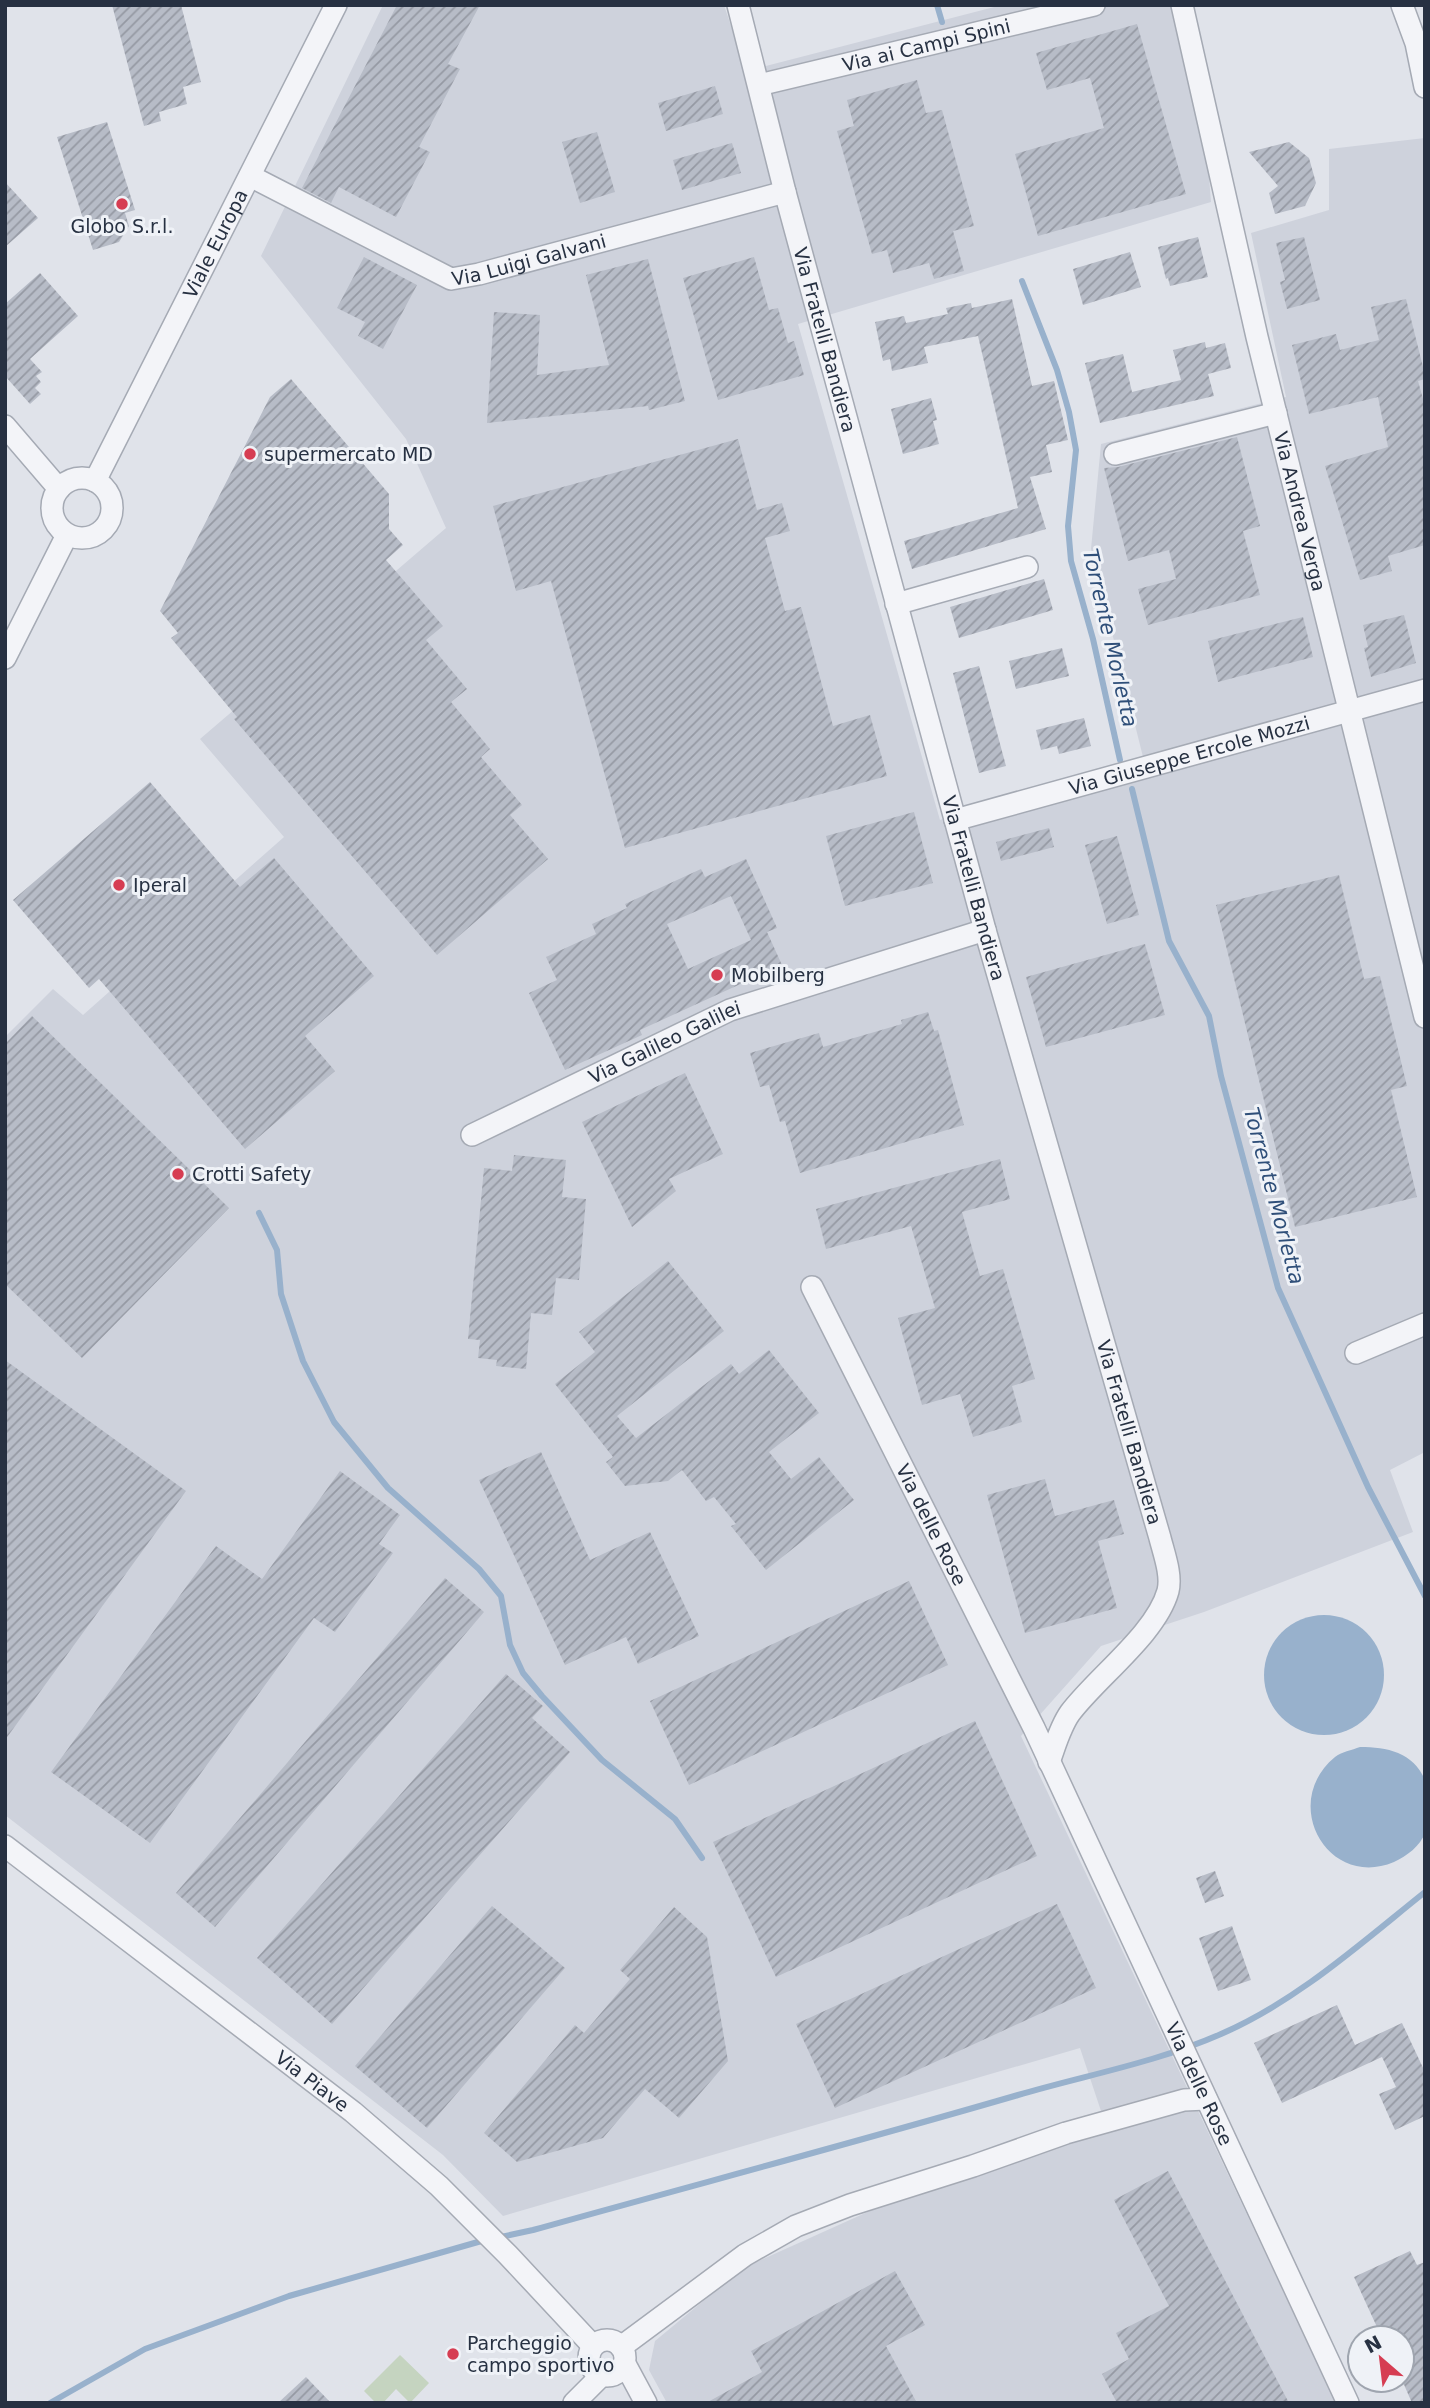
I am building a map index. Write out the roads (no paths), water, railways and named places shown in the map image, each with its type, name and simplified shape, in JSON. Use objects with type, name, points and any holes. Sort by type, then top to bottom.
[{"type":"street","name":"Viale Europa","points":[[96,481],[337,5]]},
{"type":"street","name":"Via Fratelli Bandiera","points":[[738,5],[785,192],[985,930],[1157,1526],[1169,1577],[1168,1591],[1145,1632],[1087,1692],[1068,1716],[1049,1762]]},
{"type":"street","name":"Via ai Campi Spini","points":[[759,85],[1094,5]]},
{"type":"street","name":"Via Andrea Verga","points":[[1182,5],[1276,413],[1425,1017]]},
{"type":"street","points":[[1402,5],[1416,43],[1425,87]]},
{"type":"street","name":"Via Luigi Galvani","points":[[250,176],[451,279],[785,192]]},
{"type":"street","points":[[1115,454],[1276,413]]},
{"type":"street","points":[[5,426],[59,489]]},
{"type":"street","points":[[76,478],[96,481],[104,487],[112,506],[107,525],[93,536],[84,538],[67,535],[53,517],[52,502],[66,482],[76,478]]},
{"type":"street","points":[[5,658],[67,535]]},
{"type":"street","points":[[896,604],[1027,567]]},
{"type":"street","name":"Via Giuseppe Ercole Mozzi","points":[[955,820],[1425,690]]},
{"type":"street","name":"Via Galileo Galilei","points":[[472,1135],[730,1010],[985,930]]},
{"type":"street","name":"Via delle Rose","points":[[812,1287],[1049,1762],[1349,2403]]},
{"type":"street","points":[[1356,1353],[1425,1324]]},
{"type":"street","name":"Via Piave","points":[[5,1846],[353,2112],[439,2186],[593,2346]]},
{"type":"street","points":[[646,2403],[623,2355],[617,2343],[605,2340],[593,2346],[590,2351],[591,2369],[601,2376],[618,2374],[623,2355],[745,2255],[796,2227],[850,2205],[1066,2133],[1184,2100],[1206,2099]]},
{"type":"street","points":[[574,2403],[601,2376]]},
{"type":"water","points":[[1324,1615],[1347,1619],[1367,1632],[1380,1652],[1384,1675],[1380,1698],[1367,1718],[1347,1731],[1324,1735],[1301,1731],[1281,1718],[1268,1698],[1264,1675],[1268,1652],[1281,1632],[1301,1619]]},
{"type":"water","points":[[1360,1747],[1380,1748],[1406,1757],[1414,1763],[1425,1780],[1423,1838],[1399,1860],[1370,1867],[1349,1864],[1332,1853],[1319,1837],[1312,1818],[1311,1797],[1319,1776],[1337,1755]]},
{"type":"waterway","name":"Torrente Morletta","points":[[937,5],[942,22]]},
{"type":"waterway","name":"Torrente Morletta","points":[[1022,281],[1057,370],[1069,412],[1076,450],[1068,526],[1071,561],[1093,639],[1120,760]]},
{"type":"waterway","name":"Torrente Morletta","points":[[1132,789],[1169,941],[1209,1016],[1221,1076],[1278,1288],[1368,1487],[1425,1596]]},
{"type":"waterway","points":[[259,1213],[277,1250],[281,1294],[303,1361],[334,1422],[388,1488],[479,1569],[501,1596],[510,1645],[523,1673],[542,1696],[602,1760],[675,1819],[702,1858]]},
{"type":"waterway","points":[[496,2238],[836,2147],[1120,2068],[1196,2044],[1249,2021],[1302,1988],[1425,1892]]},
{"type":"waterway","points":[[50,2403],[145,2349],[289,2296],[485,2240]]},
{"type":"place","name":"Globo S.r.l.","points":[[122,204]]},
{"type":"place","name":"supermercato MD","points":[[250,454]]},
{"type":"place","name":"Iperal","points":[[119,885]]},
{"type":"place","name":"Mobilberg","points":[[717,975]]},
{"type":"place","name":"Crotti Safety","points":[[178,1174]]},
{"type":"place","name":"Parcheggio campo sportivo","points":[[453,2354]]}]
